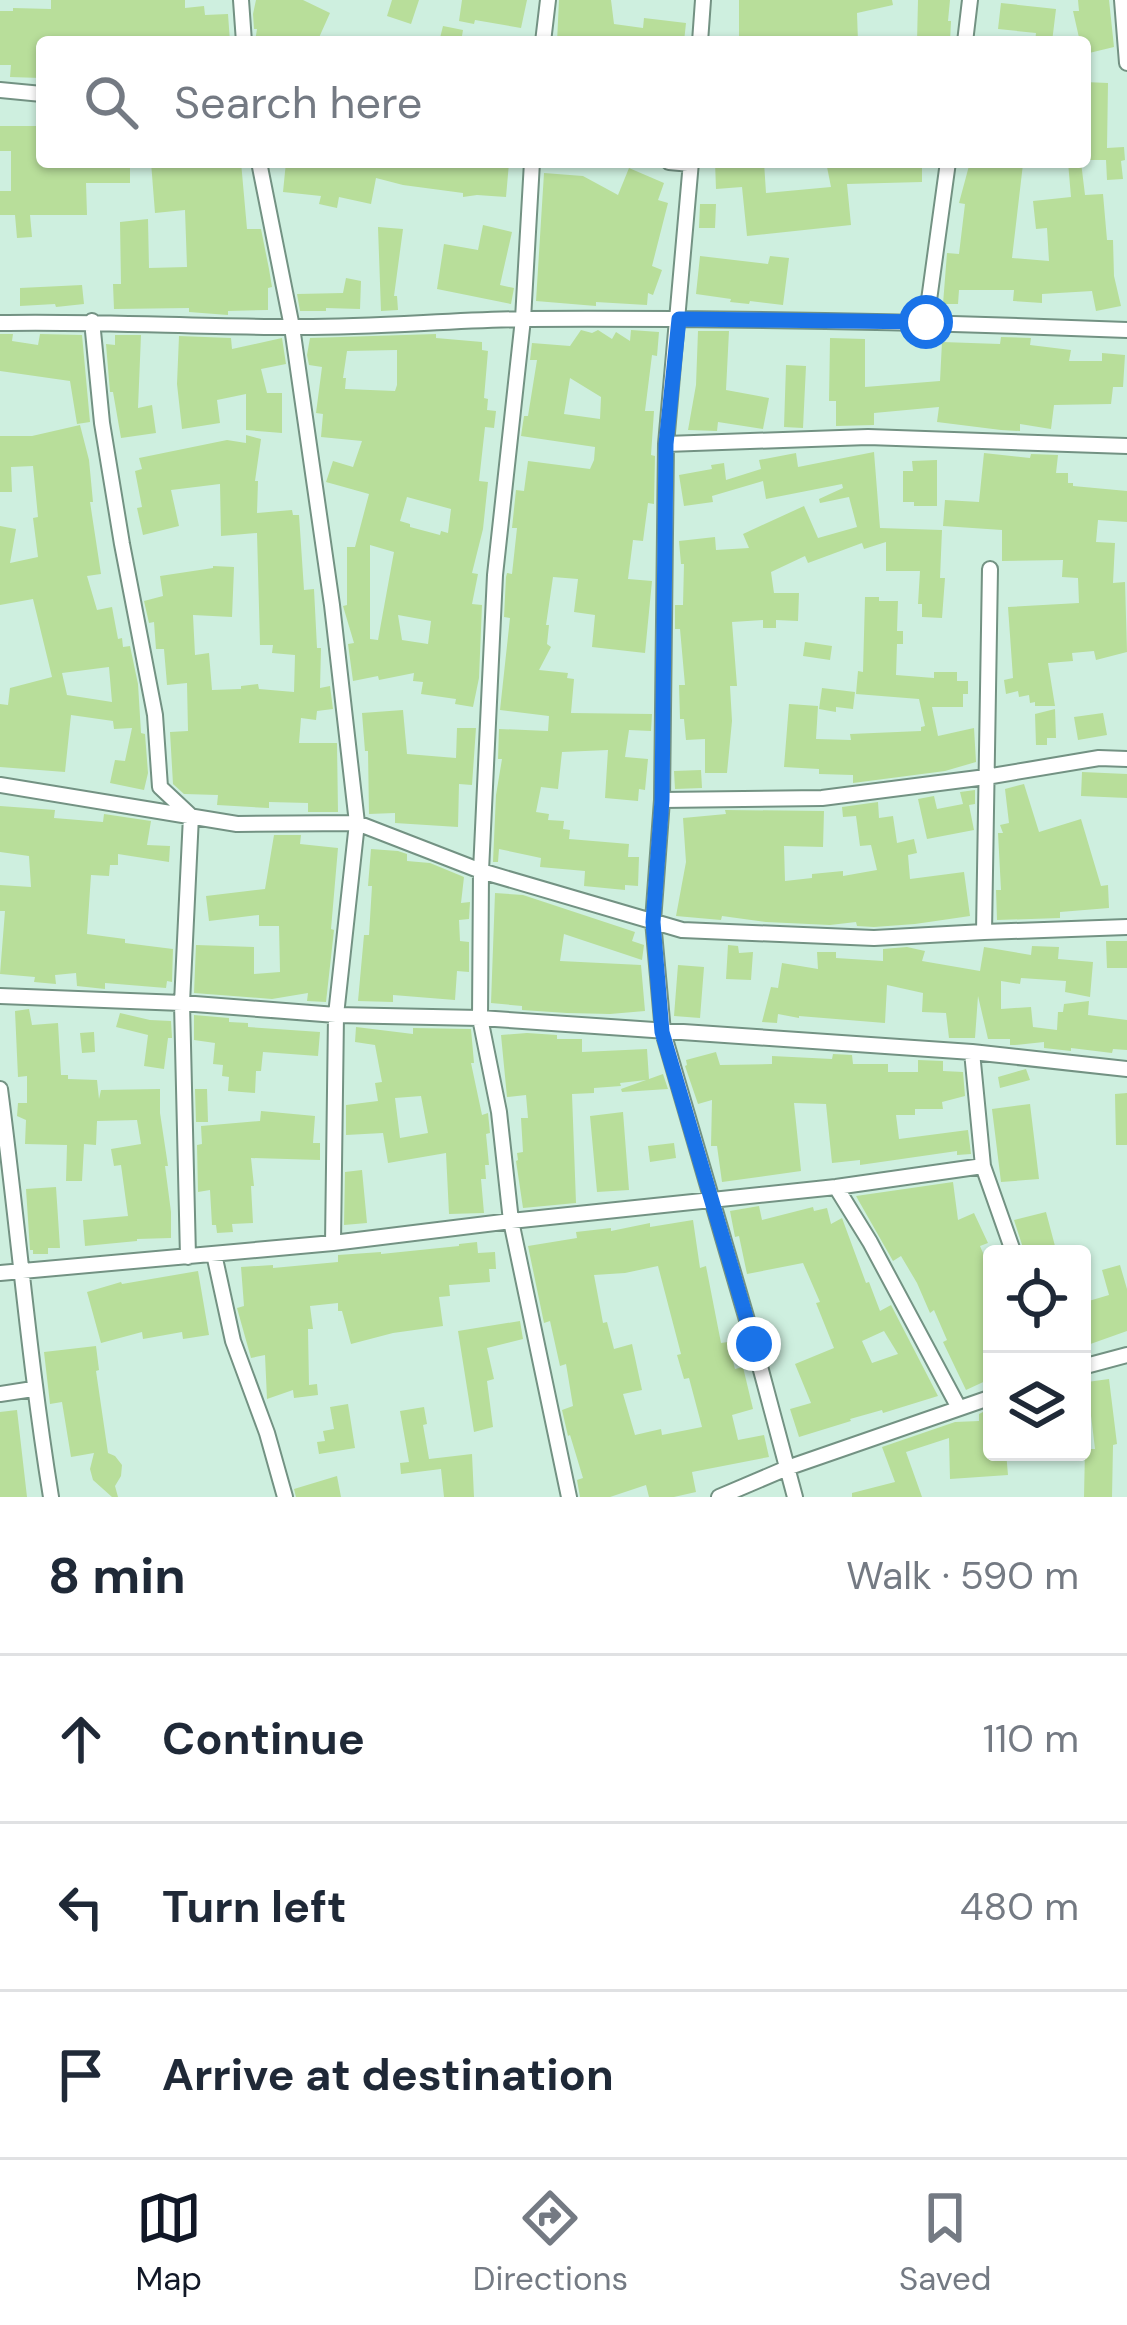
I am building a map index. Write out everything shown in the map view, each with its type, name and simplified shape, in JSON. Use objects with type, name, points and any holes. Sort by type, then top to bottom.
[{"type":"street","points":[[241,0],[244,36]]},
{"type":"street","points":[[544,36],[548,0]]},
{"type":"street","points":[[701,36],[704,0]]},
{"type":"street","points":[[965,36],[970,0]]},
{"type":"street","points":[[1123,0],[1127,63]]},
{"type":"street","points":[[0,90],[36,93]]},
{"type":"street","points":[[260,168],[292,327],[357,823],[336,1015],[333,1243]]},
{"type":"street","points":[[532,168],[523,320],[495,575],[481,871],[480,1018],[499,1112],[511,1221],[569,1497]]},
{"type":"street","points":[[691,168],[666,444],[662,800],[653,922],[662,1032],[795,1497]]},
{"type":"street","points":[[926,322],[947,168]]},
{"type":"street","points":[[0,323],[292,327],[679,319],[1127,330]]},
{"type":"street","points":[[92,321],[102,423],[155,715],[160,788],[191,816]]},
{"type":"street","points":[[666,444],[868,437],[1127,446]]},
{"type":"street","points":[[985,932],[990,569]]},
{"type":"street","points":[[662,800],[822,798],[1099,758],[1127,759]]},
{"type":"street","points":[[0,785],[237,824],[357,823],[481,871],[682,930],[874,938],[1127,927]]},
{"type":"street","points":[[188,1257],[182,1003],[191,816]]},
{"type":"street","points":[[0,996],[480,1018],[972,1052],[1127,1069]]},
{"type":"street","points":[[972,1052],[983,1166],[1011,1245]]},
{"type":"street","points":[[0,1089],[33,1389],[51,1497]]},
{"type":"street","points":[[0,1274],[333,1243],[983,1166]]},
{"type":"street","points":[[836,1187],[959,1408]]},
{"type":"street","points":[[214,1253],[233,1341],[285,1497]]},
{"type":"street","points":[[1091,1364],[1127,1354]]},
{"type":"street","points":[[0,1394],[33,1389]]},
{"type":"street","points":[[719,1497],[983,1399]]},
{"type":"building","points":[[51,0],[185,0],[185,8],[204,6],[205,15],[228,14],[230,36],[36,36],[36,78],[10,77],[11,65],[0,65],[0,11],[51,9]]},
{"type":"building","points":[[256,0],[303,0],[330,13],[320,36],[256,36]]},
{"type":"building","points":[[392,0],[419,0],[411,24],[387,16]]},
{"type":"building","points":[[462,0],[527,0],[521,28],[459,21]]},
{"type":"building","points":[[559,0],[611,0],[614,24],[643,28],[644,18],[686,23],[685,36],[557,36]]},
{"type":"building","points":[[739,0],[892,0],[893,5],[857,13],[858,36],[739,36]]},
{"type":"building","points":[[918,0],[950,0],[950,36],[917,36]]},
{"type":"building","points":[[1078,0],[1109,0],[1114,47],[1091,53],[1091,36],[1079,36],[1073,11],[1079,11]]},
{"type":"building","points":[[1001,3],[1056,9],[1053,36],[998,29]]},
{"type":"building","points":[[443,26],[463,30],[462,36],[440,36]]},
{"type":"building","points":[[1091,82],[1108,83],[1107,148],[1124,147],[1123,179],[1107,180],[1106,160],[1091,160]]},
{"type":"building","points":[[0,126],[36,126],[36,168],[130,168],[130,183],[86,183],[87,215],[30,215],[32,237],[17,238],[15,215],[0,215],[0,191],[11,191],[11,151],[0,151]]},
{"type":"building","points":[[151,168],[242,168],[247,229],[261,229],[269,269],[268,310],[228,311],[228,315],[189,312],[189,308],[114,309],[113,284],[121,284],[120,222],[148,219],[149,268],[187,267],[185,210],[155,213]]},
{"type":"building","points":[[285,168],[509,168],[506,197],[463,197],[463,193],[376,178],[371,204],[339,197],[337,208],[319,204],[321,196],[283,192]]},
{"type":"building","points":[[629,168],[664,183],[658,200],[668,203],[652,266],[662,270],[653,295],[648,293],[647,305],[536,301],[544,173],[583,176],[618,195]]},
{"type":"building","points":[[715,168],[764,168],[766,193],[831,187],[827,168],[922,168],[922,182],[847,184],[851,225],[747,236],[742,187],[716,189]]},
{"type":"building","points":[[968,168],[1023,168],[1012,258],[1049,261],[1047,228],[1036,229],[1033,201],[1071,197],[1069,168],[1082,168],[1085,195],[1103,194],[1121,306],[1096,311],[1092,291],[1042,294],[1042,303],[1013,301],[1014,290],[959,290],[958,304],[943,304],[947,253],[959,254],[965,204],[959,203]]},
{"type":"building","points":[[700,204],[716,204],[715,228],[699,228]]},
{"type":"building","points":[[483,225],[512,232],[500,285],[514,288],[511,304],[437,289],[444,244],[478,250]]},
{"type":"building","points":[[378,227],[403,229],[394,296],[398,310],[381,311]]},
{"type":"building","points":[[700,256],[768,264],[770,256],[789,258],[783,305],[730,302],[696,294]]},
{"type":"building","points":[[346,278],[361,281],[360,309],[300,311],[297,294],[343,293]]},
{"type":"building","points":[[82,285],[84,304],[20,306],[20,288]]},
{"type":"building","points":[[581,330],[598,330],[612,339],[616,332],[630,341],[631,330],[659,332],[645,411],[654,411],[654,504],[648,503],[643,541],[633,540],[628,579],[652,581],[645,653],[592,647],[595,615],[574,612],[578,579],[553,577],[546,625],[551,647],[539,670],[568,673],[567,678],[574,679],[571,713],[652,714],[651,731],[629,730],[625,757],[648,759],[645,790],[639,789],[638,801],[605,798],[608,750],[562,752],[558,789],[541,787],[536,812],[549,814],[548,820],[564,821],[569,839],[629,844],[628,857],[639,857],[638,886],[625,885],[625,890],[584,886],[585,871],[540,867],[541,858],[499,849],[498,862],[493,862],[502,759],[498,759],[499,729],[548,731],[549,716],[500,710],[510,618],[504,617],[506,577],[512,574],[517,528],[512,528],[516,490],[524,491],[528,461],[590,469],[594,460],[595,447],[521,436],[537,360],[530,360],[532,343],[570,346]],"holes":[[[570,378],[601,397],[600,419],[564,414]]]},
{"type":"building","points":[[698,331],[729,331],[726,390],[769,398],[763,429],[718,422],[717,431],[688,430]]},
{"type":"building","points":[[0,334],[13,334],[12,341],[38,345],[40,334],[82,335],[90,422],[77,424],[70,381],[0,371]]},
{"type":"building","points":[[436,334],[436,338],[482,342],[482,350],[488,351],[484,398],[488,399],[487,410],[496,411],[494,428],[485,427],[479,481],[488,482],[472,573],[478,574],[472,604],[482,605],[473,707],[455,704],[456,699],[421,694],[423,682],[413,681],[414,673],[353,681],[348,644],[354,643],[343,606],[347,605],[347,547],[355,547],[369,494],[326,482],[333,461],[353,467],[362,441],[321,437],[323,414],[316,413],[322,367],[309,365],[310,338]],"holes":[[[397,350],[395,391],[345,389],[347,351]],[[407,497],[451,509],[448,533],[441,531],[440,535],[400,521]],[[370,545],[394,552],[378,640],[370,639]],[[398,615],[431,621],[428,644],[402,640]]]},
{"type":"building","points":[[115,335],[141,335],[138,408],[152,405],[156,433],[121,438],[110,392],[106,344],[115,345]]},
{"type":"building","points":[[179,336],[231,338],[232,349],[282,338],[286,364],[261,369],[267,393],[282,393],[282,433],[246,430],[246,394],[217,400],[220,423],[182,429]]},
{"type":"building","points":[[1001,337],[1031,338],[1030,345],[1071,350],[1069,361],[1102,361],[1102,353],[1125,355],[1123,387],[1113,387],[1111,404],[1054,405],[1051,429],[1020,424],[1020,431],[1001,430],[937,422],[939,407],[874,413],[874,425],[836,426],[836,401],[829,401],[830,338],[865,339],[865,387],[940,381],[942,342],[1000,344]]},
{"type":"building","points":[[786,365],[806,366],[803,428],[784,427]]},
{"type":"building","points":[[80,425],[89,460],[101,574],[87,576],[97,610],[112,607],[118,639],[122,638],[123,647],[130,646],[141,733],[145,734],[148,773],[144,790],[110,783],[115,760],[125,761],[132,728],[114,729],[113,721],[71,715],[65,772],[0,767],[0,704],[8,705],[10,688],[52,677],[33,599],[0,605],[0,526],[16,529],[10,563],[38,557],[33,518],[38,517],[33,466],[11,467],[12,492],[0,492],[0,436],[32,436]],"holes":[[[109,667],[112,702],[67,695],[62,673]]]},
{"type":"building","points":[[246,435],[261,439],[255,481],[257,513],[292,510],[299,515],[304,590],[314,589],[320,688],[330,686],[333,709],[317,711],[316,720],[301,718],[299,743],[337,743],[338,812],[308,812],[308,803],[269,802],[269,808],[217,805],[218,795],[184,794],[173,784],[170,732],[188,731],[187,683],[167,685],[164,649],[156,649],[154,622],[149,623],[144,601],[163,596],[160,576],[234,567],[232,617],[193,615],[195,655],[209,653],[212,690],[258,684],[259,689],[294,692],[295,655],[272,653],[273,645],[260,645],[257,533],[221,536],[220,484],[171,490],[179,526],[143,535],[135,471],[142,469],[139,458],[227,440],[246,443]]},
{"type":"building","points":[[874,452],[880,528],[942,530],[942,618],[922,617],[920,571],[886,571],[886,542],[864,549],[862,543],[808,563],[805,556],[771,572],[774,593],[799,593],[798,621],[776,620],[776,628],[763,628],[763,620],[732,622],[737,686],[730,686],[727,773],[705,773],[705,739],[686,740],[684,719],[680,719],[679,685],[685,685],[680,629],[675,629],[675,605],[683,605],[679,541],[715,537],[716,550],[749,548],[743,534],[804,506],[818,538],[857,527],[849,497],[820,503],[819,499],[843,488],[842,484],[766,499],[763,481],[712,496],[713,502],[684,506],[679,475],[724,463],[726,480],[761,469],[759,460],[796,453],[798,467]]},
{"type":"building","points":[[984,453],[1030,458],[1031,454],[1058,455],[1056,473],[1068,473],[1073,486],[1127,491],[1127,522],[1098,520],[1096,542],[1115,543],[1113,583],[1125,582],[1127,652],[1096,660],[1094,651],[1072,653],[1073,661],[1048,663],[1055,706],[1035,706],[1029,695],[1019,697],[1018,691],[1006,694],[1004,680],[1013,678],[1008,607],[1079,603],[1078,578],[1062,577],[1063,560],[1002,561],[1002,530],[943,526],[945,500],[979,502]]},
{"type":"building","points":[[937,460],[937,506],[903,502],[903,471],[913,471],[912,461]]},
{"type":"building","points":[[865,597],[898,601],[897,631],[903,631],[903,644],[897,644],[896,675],[934,678],[934,672],[957,672],[957,681],[968,681],[963,707],[932,707],[938,736],[974,728],[976,762],[945,771],[853,783],[853,775],[784,767],[789,704],[818,706],[816,739],[851,740],[850,734],[921,731],[925,726],[919,699],[856,694],[858,671],[863,672]]},
{"type":"building","points":[[805,642],[832,646],[830,660],[803,656]]},
{"type":"building","points":[[822,688],[855,692],[853,709],[819,709]]},
{"type":"building","points":[[1055,709],[1056,738],[1047,738],[1047,745],[1036,745],[1035,714]]},
{"type":"building","points":[[403,710],[407,754],[456,758],[457,728],[476,728],[472,785],[459,784],[458,827],[395,823],[395,813],[369,814],[362,713]]},
{"type":"building","points":[[1103,713],[1107,735],[1078,740],[1074,717]]},
{"type":"building","points":[[701,770],[702,788],[675,789],[674,771]]},
{"type":"building","points":[[1082,772],[1127,774],[1127,798],[1081,796]]},
{"type":"building","points":[[1024,784],[1039,832],[1081,819],[1101,886],[1108,885],[1109,908],[1060,912],[1060,918],[997,920],[996,890],[1001,890],[998,833],[1003,833],[1000,825],[1009,823],[1005,789]]},
{"type":"building","points":[[975,790],[975,804],[969,805],[974,830],[927,839],[918,799],[934,796],[937,809],[963,804],[960,792]]},
{"type":"building","points":[[878,802],[879,818],[893,816],[897,843],[914,839],[917,853],[908,855],[910,879],[964,872],[970,916],[874,927],[856,922],[830,925],[676,916],[686,862],[683,818],[726,814],[725,810],[824,811],[823,847],[784,846],[785,881],[812,878],[812,874],[843,871],[843,876],[877,870],[871,845],[860,846],[856,816],[843,817],[842,807]]},
{"type":"building","points":[[0,806],[55,810],[54,818],[103,822],[104,814],[151,821],[147,845],[170,846],[169,862],[118,854],[118,865],[110,865],[109,876],[91,875],[87,934],[173,949],[172,982],[167,981],[166,988],[105,983],[105,989],[77,986],[76,973],[55,975],[56,984],[0,974],[5,911],[0,911],[0,885],[31,887],[29,856],[0,852]]},
{"type":"building","points":[[274,835],[301,835],[300,844],[338,848],[326,1002],[307,1001],[308,993],[272,999],[194,993],[196,945],[254,947],[254,974],[280,972],[279,926],[259,926],[259,915],[209,921],[206,896],[265,889]]},
{"type":"building","points":[[371,849],[398,851],[407,854],[407,861],[430,863],[464,877],[461,903],[470,902],[469,919],[459,920],[460,941],[469,942],[469,972],[457,971],[455,1000],[393,995],[393,1002],[358,1001],[364,935],[369,935]]},
{"type":"building","points":[[495,893],[523,895],[635,932],[632,941],[644,945],[642,960],[564,934],[560,961],[641,965],[645,1011],[567,1013],[491,1003]]},
{"type":"building","points":[[1106,941],[1127,941],[1127,968],[1107,968]]},
{"type":"building","points":[[728,945],[738,946],[739,953],[753,952],[751,980],[726,979]]},
{"type":"building","points":[[1032,946],[1059,947],[1058,959],[1093,962],[1090,997],[1065,992],[1066,981],[1021,978],[1020,984],[1001,981],[1001,1009],[1031,1007],[1033,1027],[1057,1030],[1058,1012],[1063,1012],[1064,1004],[1089,1001],[1088,1015],[1127,1020],[1127,1050],[1071,1051],[1044,1048],[1044,1042],[1010,1045],[1010,1039],[988,1039],[978,996],[975,1038],[949,1038],[946,1013],[922,1012],[923,993],[887,985],[885,1023],[778,1014],[777,1023],[762,1022],[771,987],[778,988],[782,963],[818,969],[817,952],[883,961],[883,949],[907,947],[925,951],[922,961],[980,971],[984,947],[1031,955]]},
{"type":"building","points":[[678,965],[704,967],[700,1018],[674,1016]]},
{"type":"building","points":[[29,1009],[32,1025],[58,1023],[61,1075],[97,1080],[99,1099],[101,1090],[160,1089],[171,1238],[85,1246],[83,1220],[128,1216],[121,1165],[114,1166],[111,1149],[141,1144],[137,1120],[97,1121],[96,1145],[84,1144],[82,1181],[66,1181],[67,1145],[25,1144],[26,1120],[17,1116],[18,1103],[27,1103],[27,1076],[18,1077],[15,1011]]},
{"type":"building","points":[[120,1013],[171,1021],[164,1069],[144,1066],[148,1035],[116,1027]]},
{"type":"building","points":[[194,1015],[229,1018],[229,1022],[248,1023],[248,1027],[320,1032],[318,1056],[263,1052],[255,1093],[228,1091],[229,1077],[222,1076],[223,1065],[213,1064],[215,1043],[194,1040]]},
{"type":"building","points":[[356,1027],[413,1034],[413,1028],[471,1029],[471,1063],[490,1133],[486,1134],[489,1165],[485,1165],[486,1179],[481,1179],[484,1213],[449,1214],[446,1153],[388,1163],[383,1133],[346,1135],[346,1105],[378,1101],[375,1083],[382,1082],[375,1045],[355,1042]],"holes":[[[421,1096],[428,1133],[400,1138],[395,1098]]]},
{"type":"building","points":[[94,1032],[95,1052],[82,1053],[80,1033]]},
{"type":"building","points":[[501,1035],[582,1039],[582,1052],[647,1049],[649,1079],[663,1074],[668,1089],[622,1092],[646,1080],[572,1094],[576,1203],[523,1208],[516,1161],[517,1153],[523,1152],[521,1118],[528,1118],[526,1095],[507,1097]]},
{"type":"building","points":[[716,1052],[720,1065],[772,1064],[772,1056],[832,1059],[833,1054],[852,1055],[853,1064],[888,1064],[888,1072],[918,1072],[918,1060],[943,1061],[943,1071],[963,1072],[965,1096],[942,1102],[943,1109],[896,1115],[899,1139],[968,1130],[971,1154],[957,1155],[957,1151],[860,1165],[860,1160],[832,1163],[826,1104],[794,1103],[801,1171],[722,1182],[717,1146],[711,1146],[712,1100],[698,1104],[685,1066],[686,1060]]},
{"type":"building","points":[[1026,1069],[1030,1080],[1000,1088],[998,1077]]},
{"type":"building","points":[[195,1089],[207,1089],[208,1122],[196,1122]]},
{"type":"building","points":[[1127,1093],[1127,1145],[1116,1145],[1115,1094]]},
{"type":"building","points":[[1030,1104],[1039,1179],[1001,1182],[992,1109]]},
{"type":"building","points":[[261,1111],[315,1116],[313,1143],[320,1143],[320,1160],[251,1158],[253,1223],[232,1224],[233,1232],[217,1233],[212,1225],[210,1190],[198,1192],[201,1126],[260,1121]]},
{"type":"building","points":[[623,1112],[629,1190],[597,1192],[590,1116]]},
{"type":"building","points":[[674,1143],[676,1158],[650,1162],[648,1146]]},
{"type":"building","points":[[362,1170],[367,1223],[344,1225],[345,1172]]},
{"type":"building","points":[[953,1182],[958,1220],[974,1213],[988,1243],[980,1246],[983,1382],[966,1390],[934,1310],[930,1313],[901,1256],[893,1261],[856,1196]]},
{"type":"building","points":[[56,1187],[60,1248],[33,1254],[26,1189]]},
{"type":"building","points":[[759,1206],[762,1220],[813,1207],[814,1211],[827,1208],[831,1224],[842,1218],[880,1311],[891,1305],[938,1396],[799,1437],[790,1409],[811,1403],[795,1364],[834,1348],[816,1303],[820,1302],[803,1263],[747,1274],[730,1211]],"holes":[[[884,1331],[898,1354],[872,1363],[862,1341]]]},
{"type":"building","points":[[1046,1212],[1055,1245],[1022,1245],[1014,1220]]},
{"type":"building","points":[[693,1220],[700,1268],[706,1266],[721,1343],[728,1342],[735,1369],[743,1367],[753,1409],[732,1415],[738,1440],[764,1435],[769,1457],[692,1472],[696,1492],[674,1497],[649,1497],[646,1485],[610,1497],[580,1497],[577,1480],[583,1478],[562,1410],[573,1406],[566,1364],[560,1366],[550,1321],[544,1323],[528,1246],[577,1238],[576,1232],[650,1223],[650,1227]],"holes":[[[658,1266],[681,1354],[677,1355],[684,1379],[689,1378],[702,1427],[635,1435],[623,1394],[642,1390],[632,1344],[614,1349],[607,1322],[603,1323],[594,1275]]]},
{"type":"building","points":[[477,1242],[478,1253],[495,1252],[496,1269],[489,1269],[490,1282],[449,1285],[450,1296],[439,1297],[443,1326],[351,1344],[338,1303],[310,1306],[309,1385],[317,1384],[318,1395],[294,1398],[293,1390],[267,1399],[265,1355],[251,1358],[237,1308],[244,1306],[241,1267],[338,1262],[338,1255]]},
{"type":"building","points":[[1120,1265],[1127,1289],[1127,1331],[1091,1344],[1091,1300],[1109,1295],[1102,1270]]},
{"type":"building","points":[[198,1271],[209,1335],[183,1339],[182,1332],[143,1339],[142,1332],[101,1343],[87,1292]]},
{"type":"building","points":[[520,1321],[523,1339],[487,1348],[494,1379],[487,1381],[493,1427],[474,1432],[458,1331]]},
{"type":"building","points":[[96,1346],[108,1453],[122,1465],[115,1486],[118,1497],[93,1480],[94,1453],[71,1457],[62,1402],[50,1404],[44,1352]]},
{"type":"building","points":[[1109,1379],[1117,1444],[1113,1445],[1112,1497],[1084,1497],[1085,1461],[1091,1461],[1091,1449],[1095,1449],[1091,1381]]},
{"type":"building","points":[[348,1404],[355,1448],[319,1454],[317,1442],[325,1441],[323,1431],[334,1429],[330,1407]]},
{"type":"building","points":[[424,1407],[429,1459],[472,1454],[474,1497],[444,1497],[441,1469],[401,1474],[400,1463],[409,1462],[400,1411]]},
{"type":"building","points":[[17,1410],[27,1497],[0,1497],[0,1412]]},
{"type":"building","points":[[983,1412],[983,1461],[1007,1461],[1008,1475],[950,1479],[949,1438],[906,1452],[922,1497],[852,1497],[852,1493],[895,1482],[882,1447],[955,1422],[979,1421]]},
{"type":"building","points":[[337,1476],[341,1497],[296,1497],[294,1489]]},
{"type":"route","points":[[754,1344],[662,1032],[653,922],[662,800],[666,444],[679,319],[926,322]]}]
